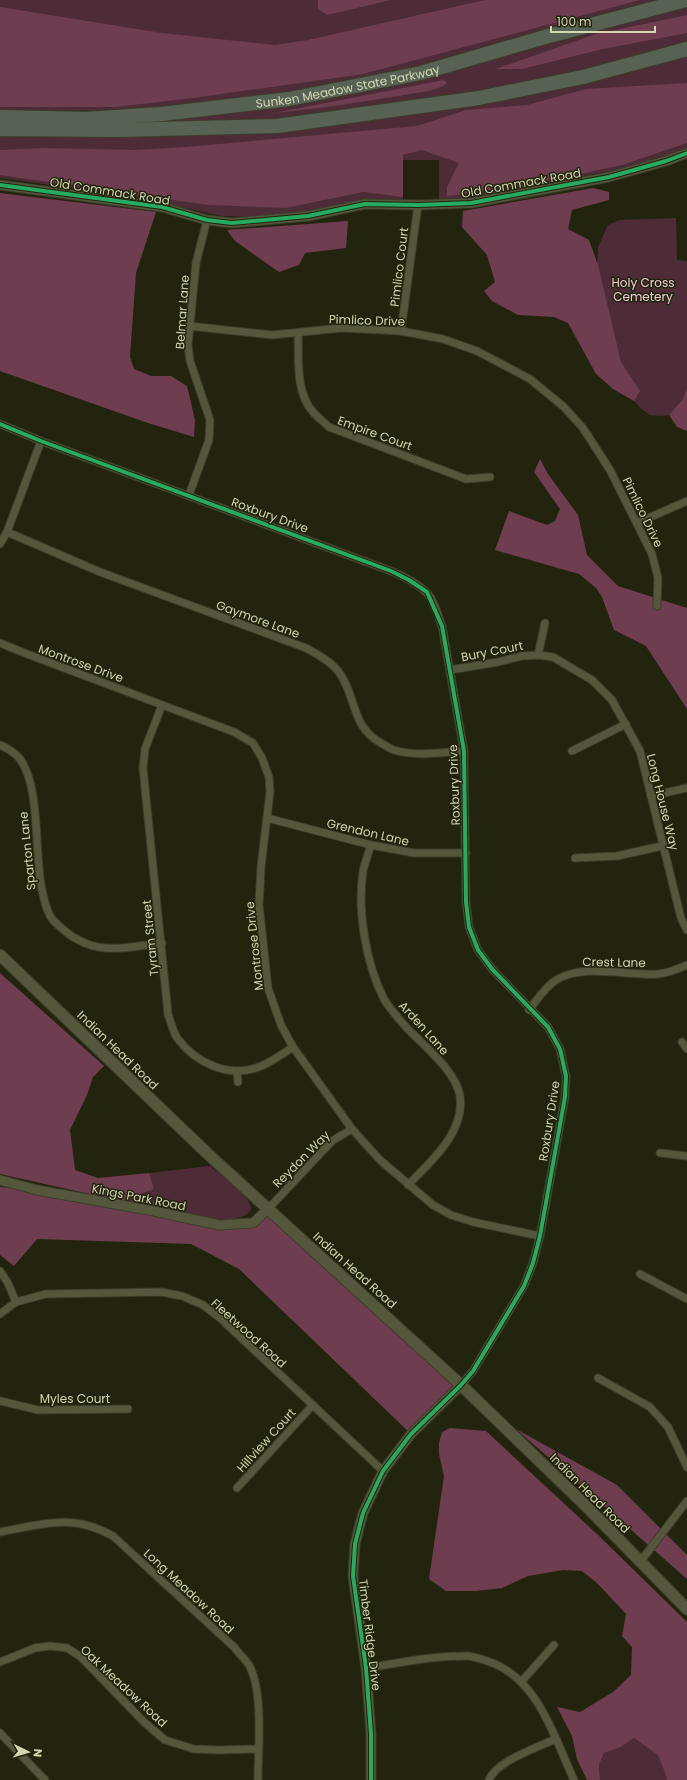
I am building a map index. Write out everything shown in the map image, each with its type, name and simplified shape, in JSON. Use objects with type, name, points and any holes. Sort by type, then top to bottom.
[{"type":"highway","name":"Sunken Meadow State Parkway","points":[[0,117],[86,118],[162,114],[289,99],[421,73],[545,37],[686,0]]},
{"type":"highway","name":"Sunken Meadow State Parkway","points":[[0,129],[119,130],[277,126],[479,98],[583,77],[687,49]]},
{"type":"main road","name":"Indian Head Road","points":[[0,955],[209,1155],[461,1385],[585,1505],[687,1609]]},
{"type":"street","name":"Old Commack Road","points":[[0,185],[162,207],[207,220],[232,223],[308,216],[365,204],[418,206],[471,204],[610,177],[666,162],[687,153]]},
{"type":"street","name":"Pimlico Court","points":[[402,331],[418,206]]},
{"type":"street","name":"Belmar Lane","points":[[189,495],[209,440],[210,420],[190,361],[188,345],[196,263],[207,220]]},
{"type":"street","name":"Pimlico Drive","points":[[190,326],[272,335],[342,328],[402,331],[443,339],[477,351],[530,379],[564,407],[583,428],[610,470],[652,554],[658,578],[657,606]]},
{"type":"street","name":"Empire Court","points":[[298,333],[299,370],[303,395],[312,412],[329,427],[466,479],[490,477]]},
{"type":"street","name":"Roxbury Drive","points":[[0,424],[41,441],[391,570],[427,592],[437,612],[442,626],[464,751],[466,902],[469,927],[478,950],[492,969],[529,1010],[548,1027],[560,1049],[566,1076],[564,1097],[540,1236],[533,1263],[524,1286],[473,1370],[461,1385]]},
{"type":"street","points":[[0,544],[7,532],[41,441]]},
{"type":"street","points":[[637,523],[687,501]]},
{"type":"street","name":"Gaymore Lane","points":[[7,532],[100,572],[306,648],[323,657],[338,672],[348,691],[361,726],[376,740],[394,750],[413,753],[464,751]]},
{"type":"street","points":[[538,655],[545,623]]},
{"type":"street","name":"Montrose Drive","points":[[0,643],[234,732],[253,743],[262,758],[269,777],[270,792],[261,867],[259,905],[268,988],[281,1026],[293,1047],[352,1129],[380,1160],[408,1185],[434,1205],[451,1215],[473,1222],[540,1236]]},
{"type":"street","name":"Bury Court","points":[[450,670],[498,662],[522,656],[538,655]]},
{"type":"street","name":"Long House Way","points":[[538,655],[553,657],[592,680],[612,700],[626,724],[640,751],[662,846],[681,918],[687,930]]},
{"type":"street","name":"Tyram Street","points":[[162,705],[145,749],[143,768],[162,943],[168,1014],[177,1038],[192,1055],[212,1066],[237,1072],[257,1068],[293,1047]]},
{"type":"street","points":[[572,751],[626,724]]},
{"type":"street","name":"Sparton Lane","points":[[0,745],[8,748],[19,758],[28,774],[32,792],[40,882],[44,899],[52,918],[64,930],[81,942],[99,947],[117,948],[162,943]]},
{"type":"street","points":[[651,796],[687,788]]},
{"type":"street","name":"Grendon Lane","points":[[267,818],[371,845],[414,853],[466,854]]},
{"type":"street","name":"Arden Lane","points":[[371,845],[363,871],[361,896],[364,933],[373,975],[385,1000],[405,1026],[437,1059],[452,1078],[460,1096],[459,1116],[453,1132],[434,1158],[408,1185]]},
{"type":"street","points":[[575,858],[617,856],[662,846]]},
{"type":"street","name":"Crest Lane","points":[[529,1010],[550,985],[570,974],[588,972],[659,974],[676,970],[687,965]]},
{"type":"street","points":[[682,1042],[687,1049]]},
{"type":"street","points":[[237,1072],[238,1082]]},
{"type":"street","name":"Reydon Way","points":[[268,1209],[332,1141],[352,1129]]},
{"type":"street","points":[[660,1154],[687,1156]]},
{"type":"street","name":"Kings Park Road","points":[[0,1180],[37,1190],[154,1211],[219,1225],[253,1222],[268,1209]]},
{"type":"street","points":[[0,1271],[8,1283],[16,1302]]},
{"type":"street","points":[[640,1274],[687,1299]]},
{"type":"street","name":"Fleetwood Road","points":[[0,1314],[16,1302],[46,1294],[162,1292],[182,1296],[203,1305],[220,1318],[383,1471]]},
{"type":"street","points":[[598,1378],[650,1407],[668,1427],[687,1467]]},
{"type":"street","name":"Timber Ridge Drive","points":[[371,1780],[371,1734],[366,1668],[353,1576],[355,1544],[363,1513],[383,1471],[412,1434],[461,1385]]},
{"type":"street","name":"Myles Court","points":[[0,1401],[38,1410],[128,1409]]},
{"type":"street","name":"Hillview Court","points":[[237,1488],[312,1406]]},
{"type":"street","points":[[640,1562],[687,1501]]},
{"type":"street","name":"Long Meadow Road","points":[[0,1532],[57,1522],[78,1522],[98,1527],[113,1536],[235,1648],[249,1665],[255,1684],[258,1701],[258,1780]]},
{"type":"street","points":[[522,1681],[554,1645]]},
{"type":"street","name":"Oak Meadow Road","points":[[0,1662],[35,1648],[50,1646],[67,1648],[81,1657],[144,1722],[165,1740],[194,1749],[258,1749]]},
{"type":"street","points":[[366,1668],[449,1656],[472,1656],[496,1664],[522,1681],[540,1706],[574,1780]]},
{"type":"street","points":[[0,1733],[45,1780]]},
{"type":"street","points":[[490,1780],[492,1773],[504,1763],[555,1739]]},
{"type":"green space","points":[[0,0],[667,0],[409,69],[332,87],[133,112],[47,114],[0,111]]},
{"type":"green space","points":[[687,3],[687,45],[517,85],[429,102],[263,121],[111,126],[260,107]]},
{"type":"green space","points":[[687,54],[687,150],[635,166],[486,195],[439,201],[439,160],[403,160],[403,201],[366,201],[307,211],[254,217],[221,216],[132,196],[0,178],[0,133],[352,121]]},
{"type":"green space","name":"Holy Cross Cemetery","points":[[676,218],[677,260],[687,261],[687,387],[683,399],[669,415],[650,415],[640,408],[621,386],[597,273],[598,247],[608,225],[619,220]]},
{"type":"green space","points":[[210,1166],[235,1186],[246,1198],[250,1204],[251,1210],[248,1213],[238,1218],[221,1220],[121,1201],[154,1189],[149,1173]]},
{"type":"green space","points":[[634,1738],[658,1754],[667,1778],[666,1780],[600,1780],[599,1765],[604,1753],[621,1747]]},
{"type":"shaded area","points":[[318,0],[391,0],[327,15],[318,9]]},
{"type":"shaded area","points":[[485,0],[640,0],[363,74],[193,98],[115,107],[0,107],[0,7],[162,33],[275,45],[308,40]]},
{"type":"shaded area","points":[[687,15],[687,33],[603,49],[522,69],[496,69],[596,34]]},
{"type":"shaded area","points":[[444,80],[447,83],[443,86],[424,92],[336,106],[274,113]]},
{"type":"shaded area","points":[[687,83],[687,143],[622,165],[532,184],[447,196],[447,187],[459,163],[422,150],[403,155],[403,197],[363,192],[286,208],[209,205],[0,175],[0,150],[43,148],[136,150],[186,147],[417,126],[466,110],[527,105],[586,89]]},
{"type":"shaded area","points":[[593,188],[609,192],[609,200],[572,210],[568,229],[589,240],[598,265],[621,362],[640,391],[634,401],[613,389],[596,374],[568,323],[554,317],[518,315],[492,301],[484,291],[495,282],[487,255],[462,227],[463,211]]},
{"type":"shaded area","points":[[0,193],[156,212],[136,273],[130,357],[134,369],[151,376],[171,376],[187,386],[195,420],[194,437],[148,423],[0,371]]},
{"type":"shaded area","points":[[348,221],[346,248],[305,253],[299,265],[279,272],[235,241],[227,230]]},
{"type":"shaded area","points":[[687,387],[687,431],[677,427],[669,415],[683,399]]},
{"type":"shaded area","points":[[540,459],[548,474],[578,515],[587,555],[618,586],[687,608],[687,709],[646,646],[614,630],[602,597],[596,588],[579,574],[495,550],[509,511],[547,525],[555,521],[560,509],[534,472]]},
{"type":"shaded area","points":[[0,973],[104,1066],[93,1077],[87,1095],[70,1130],[75,1170],[98,1178],[149,1173],[154,1189],[121,1201],[0,1174]]},
{"type":"shaded area","points":[[0,1187],[37,1190],[219,1225],[253,1223],[268,1209],[461,1385],[411,1434],[239,1269],[191,1244],[37,1239],[14,1266],[0,1255]]},
{"type":"shaded area","points":[[450,1428],[486,1431],[598,1535],[687,1622],[687,1780],[666,1780],[667,1778],[658,1755],[634,1738],[621,1747],[604,1753],[599,1765],[600,1780],[587,1780],[577,1759],[572,1736],[557,1707],[580,1712],[613,1692],[631,1675],[632,1647],[622,1636],[626,1614],[597,1583],[582,1571],[563,1570],[528,1576],[502,1588],[476,1591],[446,1591],[429,1579],[444,1476],[439,1454],[439,1443],[442,1432]]},
{"type":"shaded area","points":[[516,1429],[617,1485],[687,1555],[687,1579]]},
{"type":"cycle path","points":[[0,185],[162,207],[207,220],[232,223],[308,216],[365,204],[418,205],[471,203],[609,177],[666,161],[687,153]]},
{"type":"cycle path","points":[[0,424],[41,441],[391,571],[409,580],[427,592],[442,626],[464,751],[466,902],[469,927],[478,950],[492,969],[548,1027],[560,1049],[566,1076],[565,1097],[540,1236],[533,1263],[524,1286],[473,1371],[461,1385],[411,1434],[383,1471],[363,1513],[355,1544],[353,1576],[366,1668],[371,1734],[371,1780]]}]
